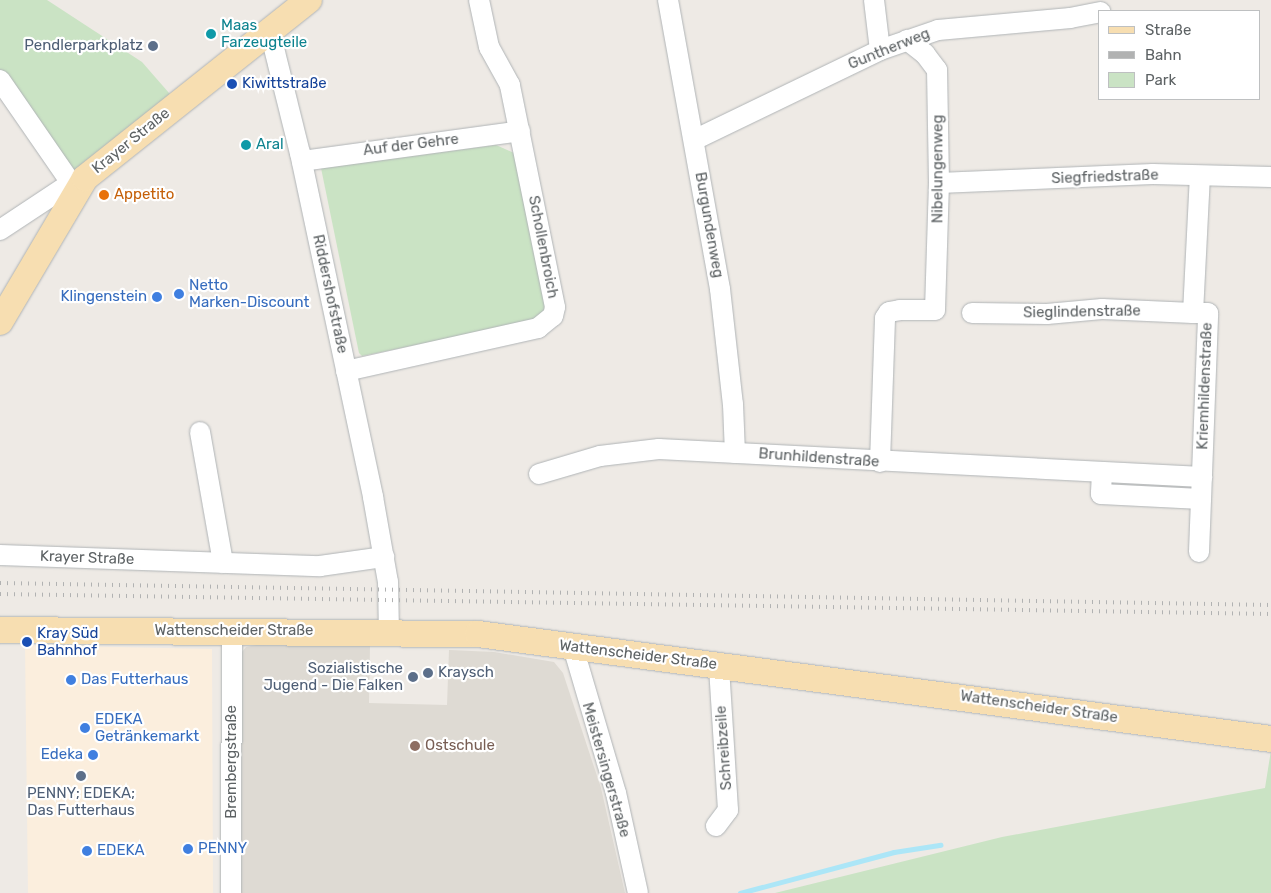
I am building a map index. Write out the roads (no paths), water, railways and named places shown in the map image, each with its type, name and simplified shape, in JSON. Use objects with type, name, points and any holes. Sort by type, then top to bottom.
[{"type":"main road","name":"Krayer Straße","points":[[0,322],[78,180],[309,0]]},
{"type":"main road","name":"Wattenscheider Straße","points":[[0,630],[478,634],[1271,739]]},
{"type":"street","name":"Schollenbroich","points":[[346,371],[538,328],[553,316],[555,307],[510,85],[489,47],[479,0]]},
{"type":"street","name":"Burgundenweg","points":[[668,0],[724,311],[735,453]]},
{"type":"street","points":[[874,0],[880,50]]},
{"type":"street","name":"Guntherweg","points":[[694,140],[880,50],[938,30],[1070,18],[1098,12]]},
{"type":"street","name":"Riddershofstraße","points":[[270,32],[302,161],[384,557],[388,632]]},
{"type":"street","name":"Nibelungenweg","points":[[880,462],[885,318],[889,312],[935,310],[939,183],[937,70],[925,54],[908,40]]},
{"type":"street","points":[[0,80],[78,180],[0,230]]},
{"type":"street","name":"Auf der Gehre","points":[[302,161],[520,131]]},
{"type":"street","name":"Siegfriedstraße","points":[[939,183],[1200,176],[1271,177]]},
{"type":"street","name":"Kriemhildenstraße","points":[[1199,552],[1208,313],[1192,313],[1200,176]]},
{"type":"street","name":"Sieglindenstraße","points":[[972,313],[1047,314],[1102,309],[1192,313]]},
{"type":"street","points":[[200,432],[222,563],[320,566],[384,557]]},
{"type":"street","name":"Brunhildenstraße","points":[[539,474],[600,456],[659,449],[880,462],[1202,477]]},
{"type":"street","points":[[1102,473],[1101,494],[1201,499]]},
{"type":"street","name":"Krayer Straße","points":[[0,555],[222,563]]},
{"type":"street","name":"Brembergstraße","points":[[231,893],[232,631]]},
{"type":"street","name":"Meistersingerstraße","points":[[573,647],[616,793],[638,893]]},
{"type":"street","name":"Schreibzeile","points":[[716,826],[728,810],[719,665]]},
{"type":"waterway","points":[[740,893],[894,852],[940,845]]},
{"type":"railway","points":[[0,583],[1271,605]]},
{"type":"railway","points":[[0,594],[1271,614]]},
{"type":"place","name":"Maas Farzeugteile","points":[[211,34]]},
{"type":"place","name":"Pendlerparkplatz","points":[[153,46]]},
{"type":"place","name":"Kiwittstraße","points":[[232,84]]},
{"type":"place","name":"Aral","points":[[246,145]]},
{"type":"place","name":"Appetito","points":[[104,195]]},
{"type":"place","name":"Netto Marken-Discount","points":[[179,294]]},
{"type":"place","name":"Klingenstein","points":[[157,297]]},
{"type":"place","name":"Kray Süd Bahnhof","points":[[27,642]]},
{"type":"place","name":"Kraysch","points":[[428,673]]},
{"type":"place","name":"Sozialistische Jugend - Die Falken","points":[[413,677]]},
{"type":"place","name":"Das Futterhaus","points":[[71,680]]},
{"type":"place","name":"EDEKA Getränkemarkt","points":[[85,728]]},
{"type":"place","name":"Ostschule","points":[[415,746]]},
{"type":"place","name":"Edeka","points":[[93,755]]},
{"type":"place","name":"PENNY; EDEKA; Das Futterhaus","points":[[81,776]]},
{"type":"place","name":"PENNY","points":[[188,849]]},
{"type":"place","name":"EDEKA","points":[[87,851]]}]
